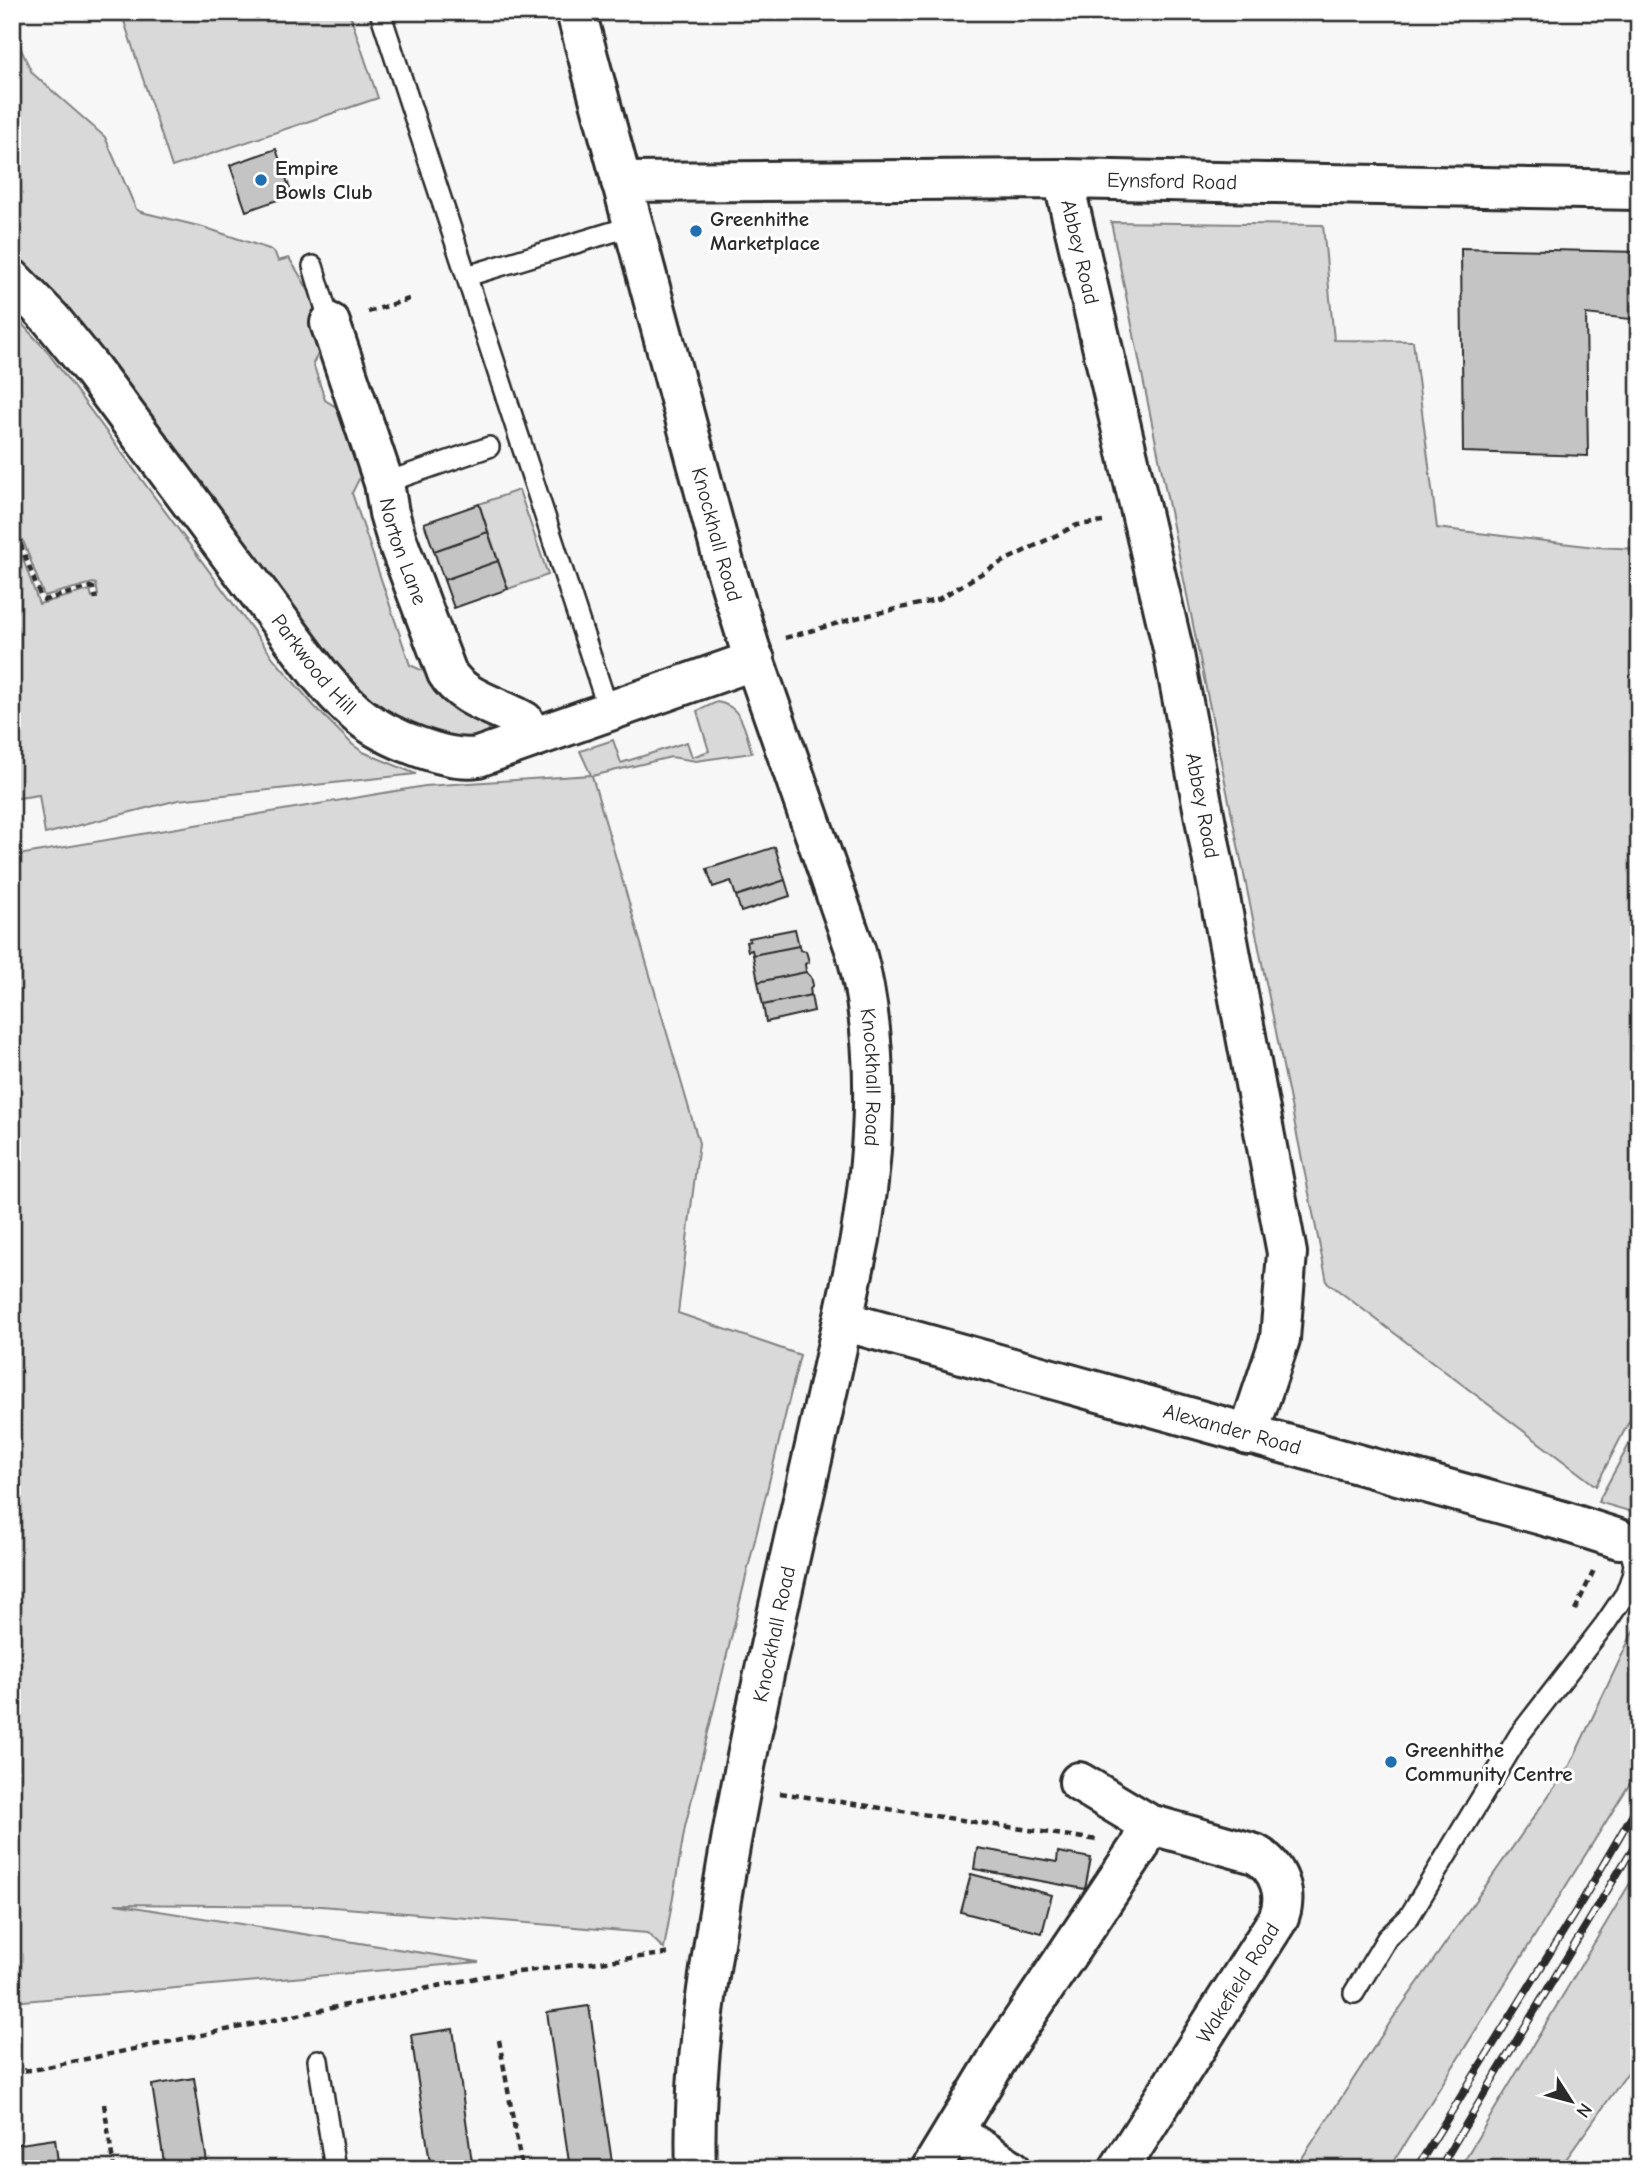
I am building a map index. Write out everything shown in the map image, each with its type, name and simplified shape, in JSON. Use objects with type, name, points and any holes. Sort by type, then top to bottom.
[{"type":"street","name":"Knockhall Road","points":[[576,12],[717,538],[753,654],[843,909],[859,964],[867,1001],[873,1065],[872,1151],[866,1206],[740,1787],[713,1948],[698,2079],[696,2169]]},
{"type":"street","name":"Eynsford Road","points":[[621,182],[1063,179],[1639,191]]},
{"type":"street","name":"Abbey Road","points":[[1063,179],[1173,649],[1287,1253],[1280,1339],[1248,1435]]},
{"type":"street","name":"Parkwood Hill","points":[[12,279],[51,319],[93,371],[298,647],[350,708],[384,732],[424,748],[459,757],[478,757],[609,712],[753,654]]},
{"type":"street","name":"Norton Lane","points":[[346,318],[384,483],[388,513],[447,673],[464,691],[524,721],[531,738]]},
{"type":"street","name":"Alexander Road","points":[[843,1321],[1563,1521],[1619,1539]]},
{"type":"street","name":"Wakefield Road","points":[[1079,1782],[1144,1835],[1250,1852],[1261,1857],[1276,1873],[1282,1892],[1283,1903],[1278,1919],[1119,2169]]},
{"type":"street","points":[[931,2169],[1005,2047],[1144,1835]]},
{"type":"street","points":[[954,2132],[1011,2169]]},
{"type":"lane","points":[[380,12],[609,712]]},
{"type":"lane","points":[[467,276],[632,226]]},
{"type":"lane","points":[[313,266],[346,318]]},
{"type":"lane","points":[[384,483],[489,447]]},
{"type":"lane","points":[[1354,1993],[1387,1938],[1409,1917],[1520,1734],[1626,1593],[1634,1564],[1630,1553],[1619,1539]]},
{"type":"lane","points":[[318,2060],[335,2169]]},
{"type":"path","points":[[346,318],[409,299]]},
{"type":"path","points":[[753,654],[860,617],[937,600],[996,565],[1077,525],[1142,517]]},
{"type":"path","points":[[12,538],[19,540],[41,598],[44,600],[90,587],[93,588],[96,599]]},
{"type":"path","points":[[1573,1616],[1595,1567]]},
{"type":"path","points":[[740,1787],[1144,1835]]},
{"type":"path","points":[[12,2071],[33,2070],[486,1976],[713,1948]]},
{"type":"path","points":[[499,2040],[522,2169]]},
{"type":"path","points":[[104,2104],[114,2169]]},
{"type":"shaded area","points":[[121,12],[349,12],[378,98],[172,167]]},
{"type":"shaded area","points":[[12,30],[32,73],[105,137],[136,209],[269,249],[275,253],[278,261],[289,258],[317,309],[322,336],[320,350],[313,363],[325,400],[341,410],[363,471],[352,493],[410,665],[428,673],[438,694],[489,718],[487,734],[478,739],[447,736],[367,706],[12,260]]},
{"type":"shaded area","points":[[1111,222],[1323,225],[1334,340],[1413,341],[1437,528],[1595,547],[1639,549],[1639,1402],[1596,1486],[1327,1282]]},
{"type":"shaded area","points":[[12,313],[46,350],[274,659],[314,706],[363,752],[416,774],[178,800],[45,834],[39,795],[12,799],[12,542],[18,545],[39,604],[90,590],[92,597],[98,595],[96,584],[93,583],[44,596],[24,543],[17,534],[12,535]]},
{"type":"shaded area","points":[[519,490],[548,575],[508,589],[479,504]]},
{"type":"shaded area","points":[[717,702],[726,704],[738,714],[752,753],[696,761],[671,757],[592,776],[699,1143],[678,1313],[800,1355],[685,1827],[664,1949],[647,1933],[321,1906],[115,1904],[479,1962],[12,2002],[12,856],[425,786],[591,775],[580,751],[613,740],[621,763],[687,742],[692,757],[709,751],[697,711]]},
{"type":"shaded area","points":[[1639,1426],[1639,1514],[1598,1502]]},
{"type":"shaded area","points":[[1639,1619],[1639,1769],[1389,2169],[1295,2169],[1391,2021],[1570,1765]]},
{"type":"shaded area","points":[[1639,1868],[1639,2057],[1559,2169],[1459,2169]]},
{"type":"building","name":"Empire Bowls Club","points":[[276,149],[292,195],[246,211],[230,165]]},
{"type":"building","points":[[1461,248],[1639,252],[1639,320],[1586,314],[1588,456],[1463,452]]},
{"type":"building","points":[[479,504],[488,532],[434,551],[424,523]]},
{"type":"building","points":[[488,532],[498,561],[444,580],[434,551]]},
{"type":"building","points":[[498,561],[508,589],[454,608],[444,580]]},
{"type":"building","points":[[775,847],[785,880],[736,896],[731,881],[713,887],[707,869]]},
{"type":"building","points":[[785,880],[790,896],[741,912],[736,896]]},
{"type":"building","points":[[795,929],[799,946],[753,955],[752,950],[748,951],[746,942],[750,941],[749,938]]},
{"type":"building","points":[[799,946],[800,950],[806,951],[809,962],[805,964],[806,972],[758,982],[753,955]]},
{"type":"building","points":[[806,972],[813,985],[810,988],[811,995],[763,1005],[758,982]]},
{"type":"building","points":[[811,995],[814,1011],[766,1022],[763,1005]]},
{"type":"building","points":[[977,1848],[1057,1862],[1058,1852],[1091,1858],[1085,1889],[974,1869]]},
{"type":"building","points":[[971,1874],[1052,1895],[1042,1933],[961,1912]]},
{"type":"building","points":[[589,2006],[613,2169],[570,2169],[547,2012]]},
{"type":"building","points":[[453,2029],[473,2169],[431,2169],[411,2035]]},
{"type":"building","points":[[194,2078],[208,2169],[165,2169],[152,2085]]},
{"type":"building","points":[[55,2139],[59,2169],[16,2169],[13,2145]]},
{"type":"railway","points":[[1416,2169],[1582,1901],[1639,1803]]},
{"type":"railway","points":[[1439,2169],[1639,1838]]},
{"type":"place","name":"Empire Bowls Club","points":[[261,180]]},
{"type":"place","name":"Greenhithe Marketplace","points":[[696,231]]},
{"type":"place","name":"Greenhithe Community Centre","points":[[1391,1762]]}]
